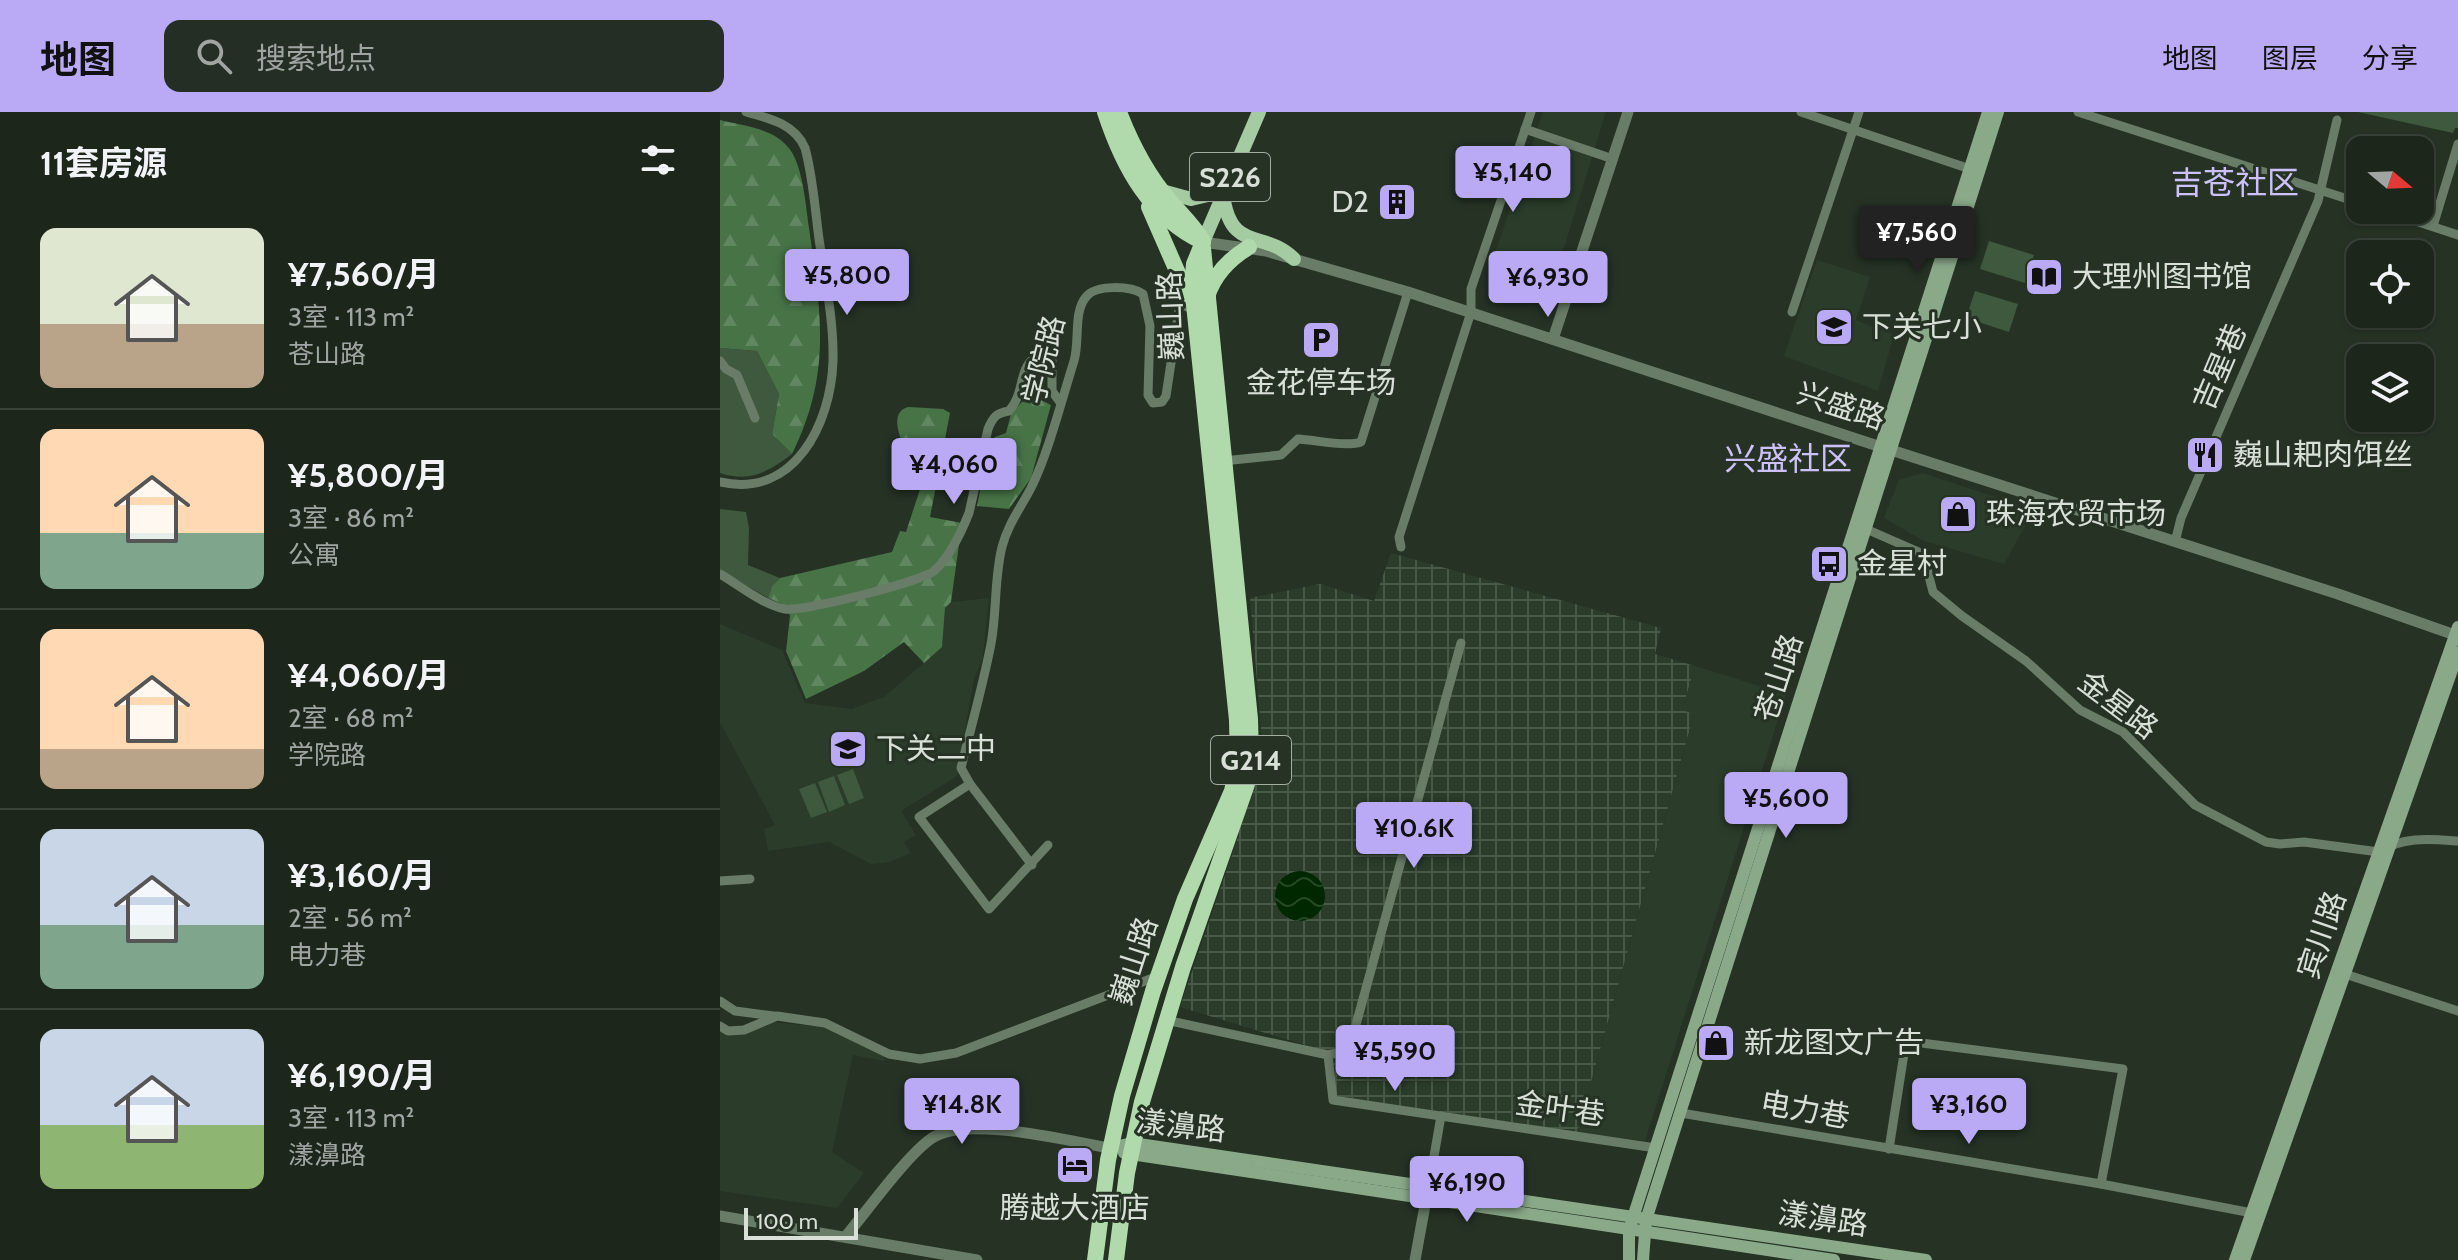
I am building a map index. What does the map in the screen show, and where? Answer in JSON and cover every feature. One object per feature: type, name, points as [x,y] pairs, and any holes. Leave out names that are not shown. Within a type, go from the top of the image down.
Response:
[{"type":"highway","points":[[1105,112],[1121,153],[1194,304],[1232,258],[1249,247]]},
{"type":"highway","points":[[1119,112],[1132,141],[1162,191],[1192,223],[1203,242]]},
{"type":"highway","points":[[1138,184],[1164,218],[1180,231],[1203,242]]},
{"type":"highway","name":"巍山路","points":[[1203,242],[1192,269],[1194,304],[1245,755]]},
{"type":"highway","name":"巍山路","points":[[1116,1260],[1131,1150],[1166,1020],[1229,818],[1235,781],[1245,755],[1223,461],[1194,304]]},
{"type":"highway","name":"巍山路","points":[[1095,1260],[1110,1148],[1122,1096],[1158,976],[1189,887],[1229,818]]},
{"type":"main road","name":"S226","points":[[1203,242],[1213,225],[1220,193],[1251,112]]},
{"type":"main road","name":"S226","points":[[1220,193],[1259,112]]},
{"type":"main road","name":"苍山路","points":[[1629,1260],[1656,1148],[1886,448],[1974,170],[1988,112]]},
{"type":"main road","name":"苍山路","points":[[1974,170],[1998,112]]},
{"type":"main road","points":[[1162,191],[1191,199],[1220,193],[1228,217],[1239,233],[1281,249],[1294,259]]},
{"type":"main road","name":"苍山路","points":[[1643,1260],[1638,1225],[1681,1113],[1866,529],[1886,448]]},
{"type":"main road","name":"宾川路","points":[[2235,1260],[2457,633]]},
{"type":"main road","name":"宾川路","points":[[2244,1260],[2458,653]]},
{"type":"main road","name":"漾濞路","points":[[1110,1148],[1429,1185],[1834,1260]]},
{"type":"main road","name":"漾濞路","points":[[1131,1150],[1426,1200],[1926,1260]]},
{"type":"street","points":[[720,482],[760,482],[796,462],[816,430],[826,405],[832,373],[829,310],[803,144],[785,125],[746,112]]},
{"type":"street","points":[[1401,547],[1399,537],[1471,312],[1471,289],[1531,112]]},
{"type":"street","points":[[1553,339],[1628,112]]},
{"type":"street","points":[[1801,112],[1974,170]]},
{"type":"street","points":[[1792,312],[1859,112]]},
{"type":"street","points":[[2078,112],[2346,194]]},
{"type":"street","points":[[2098,112],[2346,197]]},
{"type":"street","name":"吉星巷","points":[[2175,542],[2181,518],[2318,201],[2337,120]]},
{"type":"street","points":[[1525,129],[1613,159]]},
{"type":"street","points":[[2434,224],[2458,144]]},
{"type":"street","points":[[2434,224],[2458,229]]},
{"type":"street","points":[[2434,224],[2458,235]]},
{"type":"street","name":"兴盛路","points":[[1203,242],[1249,247],[1408,292],[2457,633]]},
{"type":"street","name":"学院路","points":[[970,784],[961,768],[991,642],[1001,550],[1009,523],[1031,487],[1060,402],[1075,356],[1084,298],[1092,291],[1107,289],[1132,289],[1143,294],[1150,326],[1148,395],[1153,403],[1162,402],[1166,396],[1194,304]]},
{"type":"street","points":[[1223,461],[1281,455],[1298,439],[1351,445],[1361,442],[1408,292]]},
{"type":"street","points":[[720,574],[773,604],[794,609],[829,603],[927,575],[944,559],[964,526],[993,417],[1009,411],[1018,401],[1026,365],[1034,358],[1052,360],[1052,391],[1060,402]]},
{"type":"street","points":[[720,382],[723,365],[737,375],[755,418]]},
{"type":"street","name":"金星路","points":[[1866,529],[1921,553],[1933,592],[2026,661],[2080,710],[2123,732],[2195,805],[2266,842],[2304,842],[2379,852]]},
{"type":"street","points":[[1166,1020],[1328,1055],[1349,1050],[1461,643]]},
{"type":"street","points":[[1032,865],[970,784],[919,817],[989,909],[1032,865],[1048,845]]},
{"type":"street","points":[[2379,852],[2391,844],[2426,839],[2458,841]]},
{"type":"street","points":[[720,881],[750,879]]},
{"type":"street","points":[[2345,974],[2458,1011]]},
{"type":"street","points":[[720,1001],[735,1011],[825,1023],[889,1054],[920,1059],[956,1053],[1158,976]]},
{"type":"street","points":[[720,1026],[728,1031],[744,1030],[777,1016]]},
{"type":"street","points":[[1889,1149],[1906,1041],[2123,1069],[2101,1184]]},
{"type":"street","name":"金叶巷","points":[[1328,1055],[1333,1100],[1656,1148]]},
{"type":"street","name":"电力巷","points":[[1681,1113],[2101,1184],[2252,1213]]},
{"type":"street","points":[[1429,1185],[1441,1116]]},
{"type":"street","points":[[846,1236],[913,1156],[933,1138],[951,1131],[975,1127],[1110,1148]]},
{"type":"street","points":[[1415,1260],[1426,1200]]},
{"type":"street","points":[[720,1216],[977,1260]]},
{"type":"shaded area","points":[[1543,112],[1606,112],[1549,296],[1488,274]]},
{"type":"shaded area","points":[[2358,112],[2458,112],[2458,128],[2453,133]]},
{"type":"shaded area","points":[[1989,241],[2034,255],[2025,283],[1980,269]]},
{"type":"shaded area","name":"下关七小","points":[[1817,260],[1870,277],[1856,320],[1894,335],[1878,391],[1784,356]]},
{"type":"shaded area","points":[[1975,291],[2018,304],[2009,332],[1966,318]]},
{"type":"shaded area","points":[[720,348],[757,351],[779,394],[772,434],[792,454],[758,474],[740,477],[720,473]]},
{"type":"shaded area","name":"珠海农贸市场","points":[[1923,473],[2034,510],[2004,564],[1924,541],[1884,518],[1899,480]]},
{"type":"shaded area","points":[[720,509],[746,512],[748,565],[780,578],[772,586],[768,598],[720,570]]},
{"type":"shaded area","points":[[1391,553],[1661,628],[1655,654],[1695,666],[1682,710],[1694,714],[1577,1132],[1336,1096],[1328,1052],[1180,1007],[1236,843],[1262,741],[1250,598],[1320,584],[1374,601]]},
{"type":"shaded area","name":"下关二中","points":[[989,598],[983,657],[974,679],[957,776],[901,811],[916,835],[904,842],[911,853],[889,862],[871,864],[829,842],[768,851],[764,829],[775,825],[720,722],[720,624],[782,650],[805,703],[851,709],[884,697],[942,647],[945,608],[951,602]]},
{"type":"shaded area","points":[[1695,666],[1786,694],[1645,1141],[1577,1132],[1694,715],[1682,710]]},
{"type":"shaded area","points":[[853,769],[864,798],[849,804],[837,775]]},
{"type":"shaded area","points":[[834,776],[845,805],[829,812],[818,782]]},
{"type":"shaded area","points":[[815,783],[827,812],[811,818],[799,789]]},
{"type":"shaded area","points":[[771,1022],[823,1027],[886,1055],[884,1061],[853,1055],[832,1152],[864,1173],[837,1208],[720,1191],[720,1029]]},
{"type":"green space","points":[[720,120],[759,129],[777,137],[791,151],[801,177],[817,288],[820,343],[813,397],[792,454],[772,434],[779,394],[757,351],[720,348]]},
{"type":"green space","points":[[1029,394],[1051,405],[1031,478],[1009,509],[977,506],[995,437],[1006,433],[1011,414]]},
{"type":"green space","points":[[909,407],[943,409],[950,413],[930,517],[962,523],[951,602],[945,608],[942,647],[924,663],[904,642],[864,671],[806,699],[786,651],[790,616],[787,606],[768,598],[772,586],[780,578],[892,552],[900,531],[906,532],[923,480],[916,477],[923,449],[902,442],[898,426],[900,412]]},
{"type":"water","points":[[1300,871],[1318,878],[1325,896],[1318,914],[1300,921],[1282,914],[1275,896],[1282,878]]},
{"type":"place","name":"D2","points":[[1397,202]]},
{"type":"place","name":"大理州图书馆","points":[[2044,277]]},
{"type":"place","name":"下关七小","points":[[1834,327]]},
{"type":"place","name":"金花停车场","points":[[1321,340]]},
{"type":"place","name":"巍山耙肉饵丝","points":[[2205,455]]},
{"type":"place","name":"珠海农贸市场","points":[[1958,514]]},
{"type":"place","name":"金星村","points":[[1829,564]]},
{"type":"place","name":"下关二中","points":[[848,749]]},
{"type":"place","name":"新龙图文广告","points":[[1716,1043]]},
{"type":"place","name":"腾越大酒店","points":[[1075,1165]]},
{"type":"district","name":"吉苍社区","points":[[2235,183]]},
{"type":"district","name":"兴盛社区","points":[[1788,459]]}]
